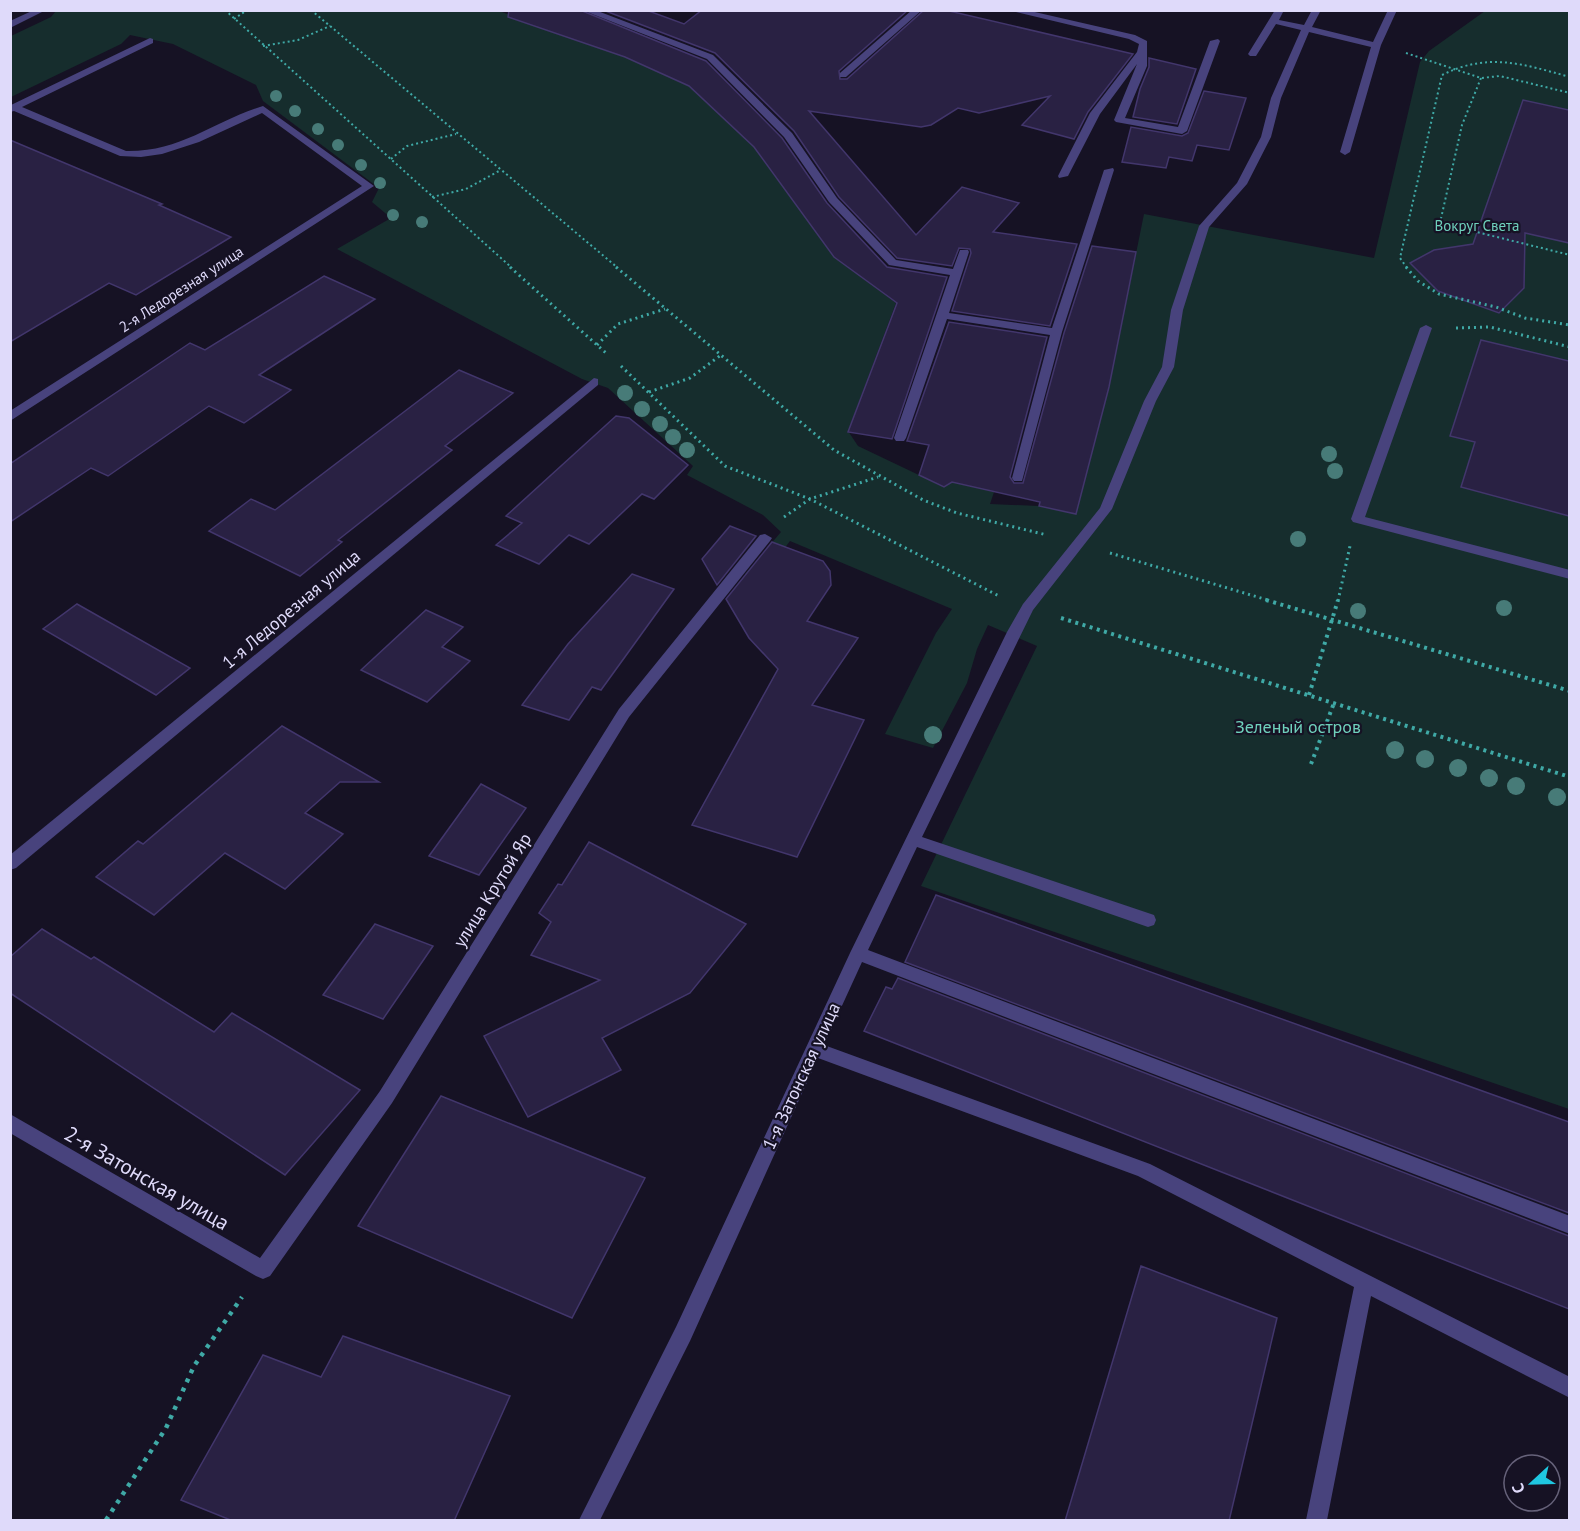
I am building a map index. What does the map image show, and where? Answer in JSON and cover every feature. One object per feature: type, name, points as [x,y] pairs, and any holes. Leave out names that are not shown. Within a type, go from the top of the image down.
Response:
[{"type":"street","points":[[10,25],[42,10]]},
{"type":"street","points":[[586,10],[710,57],[788,135],[833,200],[893,263],[956,273]]},
{"type":"street","points":[[843,75],[918,10]]},
{"type":"street","points":[[1012,10],[1132,37],[1143,47]]},
{"type":"street","points":[[1253,54],[1280,10]]},
{"type":"street","name":"1-я Затонская улица","points":[[589,1521],[682,1334],[858,953],[1014,632],[1028,607],[1106,509],[1150,401],[1168,366],[1178,310],[1204,226],[1242,184],[1266,137],[1276,98],[1297,45],[1317,10]]},
{"type":"street","points":[[1345,152],[1376,45],[1393,10]]},
{"type":"street","points":[[1273,21],[1376,45]]},
{"type":"street","points":[[13,107],[150,41]]},
{"type":"street","points":[[1143,47],[1142,66],[1119,120],[1182,131],[1215,41]]},
{"type":"street","points":[[1063,176],[1095,113],[1143,47]]},
{"type":"street","name":"2-я Ледорезная улица","points":[[10,417],[369,186],[263,109],[165,151],[141,156],[124,154],[13,107]]},
{"type":"street","points":[[1018,478],[1056,332],[1109,170]]},
{"type":"street","points":[[900,438],[964,252]]},
{"type":"street","points":[[941,315],[1056,332]]},
{"type":"street","points":[[1426,328],[1358,519],[1569,575]]},
{"type":"street","name":"1-я Ледорезная улица","points":[[10,864],[594,382]]},
{"type":"street","name":"улица Крутой Яр","points":[[263,1270],[387,1097],[624,713],[765,537]]},
{"type":"street","points":[[914,840],[1148,920]]},
{"type":"street","points":[[858,953],[1569,1225]]},
{"type":"street","points":[[814,1049],[1144,1170],[1364,1285],[1569,1388]]},
{"type":"street","name":"2-я Затонская улица","points":[[10,1122],[32,1137],[263,1270]]},
{"type":"street","points":[[1316,1521],[1364,1285]]},
{"type":"path","points":[[225,10],[610,357]]},
{"type":"path","points":[[234,19],[247,10]]},
{"type":"path","points":[[314,11],[499,171],[834,450],[879,477],[957,513],[1057,538]]},
{"type":"path","points":[[263,46],[298,40],[330,26]]},
{"type":"path","points":[[1376,45],[1480,78],[1500,76],[1569,93]]},
{"type":"path","points":[[1569,76],[1505,59],[1452,68],[1442,75],[1400,258],[1407,272],[1426,288],[1457,302],[1496,307],[1521,316],[1569,325]]},
{"type":"path","points":[[1480,78],[1473,87],[1467,108],[1440,223],[1569,255]]},
{"type":"path","points":[[391,159],[407,146],[457,134]]},
{"type":"path","points":[[432,197],[466,189],[499,171]]},
{"type":"path","points":[[597,345],[612,326],[636,316],[665,309]]},
{"type":"path","points":[[1426,328],[1490,327],[1569,347]]},
{"type":"path","points":[[649,392],[690,378],[721,355]]},
{"type":"path","points":[[617,363],[725,466],[810,499],[1005,599]]},
{"type":"path","points":[[788,512],[810,499],[879,477]]},
{"type":"path","points":[[1309,695],[1334,621],[1358,519]]},
{"type":"path","points":[[1102,551],[1569,691]]},
{"type":"path","points":[[1052,615],[1569,777]]},
{"type":"path","points":[[1311,764],[1334,703]]},
{"type":"path","points":[[106,1521],[166,1428],[194,1366],[263,1270]]},
{"type":"green space","name":"Зеленый остров","points":[[56,11],[499,11],[625,57],[689,86],[754,147],[834,257],[896,303],[848,431],[858,446],[944,487],[952,482],[994,492],[990,504],[1039,506],[1076,514],[1109,387],[1144,214],[1374,258],[1420,62],[1429,51],[1485,11],[1569,11],[1569,1109],[921,886],[1037,646],[988,625],[977,649],[967,683],[933,748],[885,734],[936,633],[952,609],[790,541],[759,582],[745,574],[781,532],[763,515],[687,475],[693,466],[608,388],[582,379],[337,249],[391,218],[372,202],[379,188],[263,101],[256,85],[173,44],[130,35],[121,44],[11,97],[11,36],[51,17]]},
{"type":"building","points":[[509,10],[580,10],[706,61],[782,138],[827,203],[887,267],[947,277],[892,439],[848,432],[897,303],[834,257],[754,147],[689,86],[625,57],[508,17]]},
{"type":"building","points":[[603,10],[646,10],[684,24],[702,10],[908,10],[839,71],[840,79],[847,79],[924,10],[945,10],[1133,54],[1088,112],[1074,139],[1022,125],[1050,96],[979,113],[958,108],[931,125],[921,127],[809,111],[916,235],[962,187],[1019,203],[993,232],[1077,244],[1050,326],[952,311],[971,253],[970,249],[959,248],[952,266],[897,258],[839,197],[794,131],[715,53]]},
{"type":"building","points":[[1149,58],[1196,69],[1177,124],[1133,117],[1140,89],[1149,67]]},
{"type":"building","points":[[1204,91],[1246,98],[1229,150],[1197,145],[1192,161],[1169,157],[1166,168],[1122,162],[1131,127],[1182,136],[1188,133]]},
{"type":"building","points":[[1523,100],[1569,110],[1569,243],[1525,233],[1524,288],[1499,313],[1438,291],[1410,263],[1434,250],[1473,244]]},
{"type":"building","points":[[10,140],[162,204],[159,205],[231,237],[136,295],[109,283],[10,342]]},
{"type":"building","points":[[1092,246],[1136,252],[1109,387],[1076,514],[1039,506],[1040,502],[952,482],[944,487],[919,475],[929,445],[907,441],[949,322],[1047,337],[1010,477],[1014,483],[1023,483],[1064,333]]},
{"type":"building","points":[[324,276],[375,299],[259,375],[291,390],[244,423],[209,406],[108,476],[91,468],[10,522],[10,464],[190,343],[205,350]]},
{"type":"building","points":[[1481,340],[1569,361],[1569,516],[1461,487],[1475,442],[1450,436]]},
{"type":"building","points":[[459,370],[513,393],[445,446],[452,450],[338,540],[342,542],[300,576],[209,531],[251,499],[275,510]]},
{"type":"building","points":[[616,416],[629,418],[688,465],[654,499],[642,494],[589,544],[569,535],[539,564],[496,545],[522,523],[506,516]]},
{"type":"building","points":[[730,526],[756,536],[717,585],[702,559]]},
{"type":"building","points":[[772,542],[823,561],[830,571],[831,585],[807,621],[858,638],[812,705],[864,720],[797,857],[692,825],[778,669],[749,638],[726,599]]},
{"type":"building","points":[[632,574],[674,589],[601,690],[592,687],[569,720],[522,705],[568,644]]},
{"type":"building","points":[[77,604],[190,668],[156,695],[43,629]]},
{"type":"building","points":[[426,610],[463,627],[442,647],[470,661],[427,702],[361,670]]},
{"type":"building","points":[[282,726],[379,782],[340,782],[305,813],[343,834],[285,889],[225,853],[154,915],[96,877],[138,841],[143,844]]},
{"type":"building","points":[[481,784],[526,808],[479,875],[429,856]]},
{"type":"building","points":[[589,842],[746,924],[690,993],[602,1038],[621,1070],[528,1117],[484,1036],[600,980],[531,955],[551,922],[539,913],[558,884],[562,885]]},
{"type":"building","points":[[936,895],[1569,1122],[1569,1213],[905,962]]},
{"type":"building","points":[[375,924],[433,946],[383,1019],[323,995]]},
{"type":"building","points":[[42,929],[91,959],[94,957],[214,1032],[232,1013],[360,1090],[285,1175],[10,993],[10,957]]},
{"type":"building","points":[[898,978],[1569,1236],[1569,1309],[864,1031],[886,987],[892,989]]},
{"type":"building","points":[[441,1096],[645,1178],[572,1318],[358,1226]]},
{"type":"building","points":[[1141,1266],[1277,1318],[1229,1521],[1065,1521]]},
{"type":"building","points":[[343,1336],[510,1396],[454,1521],[233,1521],[181,1500],[263,1355],[321,1377]]},
{"type":"park label","name":"Вокруг Света","points":[[1477,225]]}]
